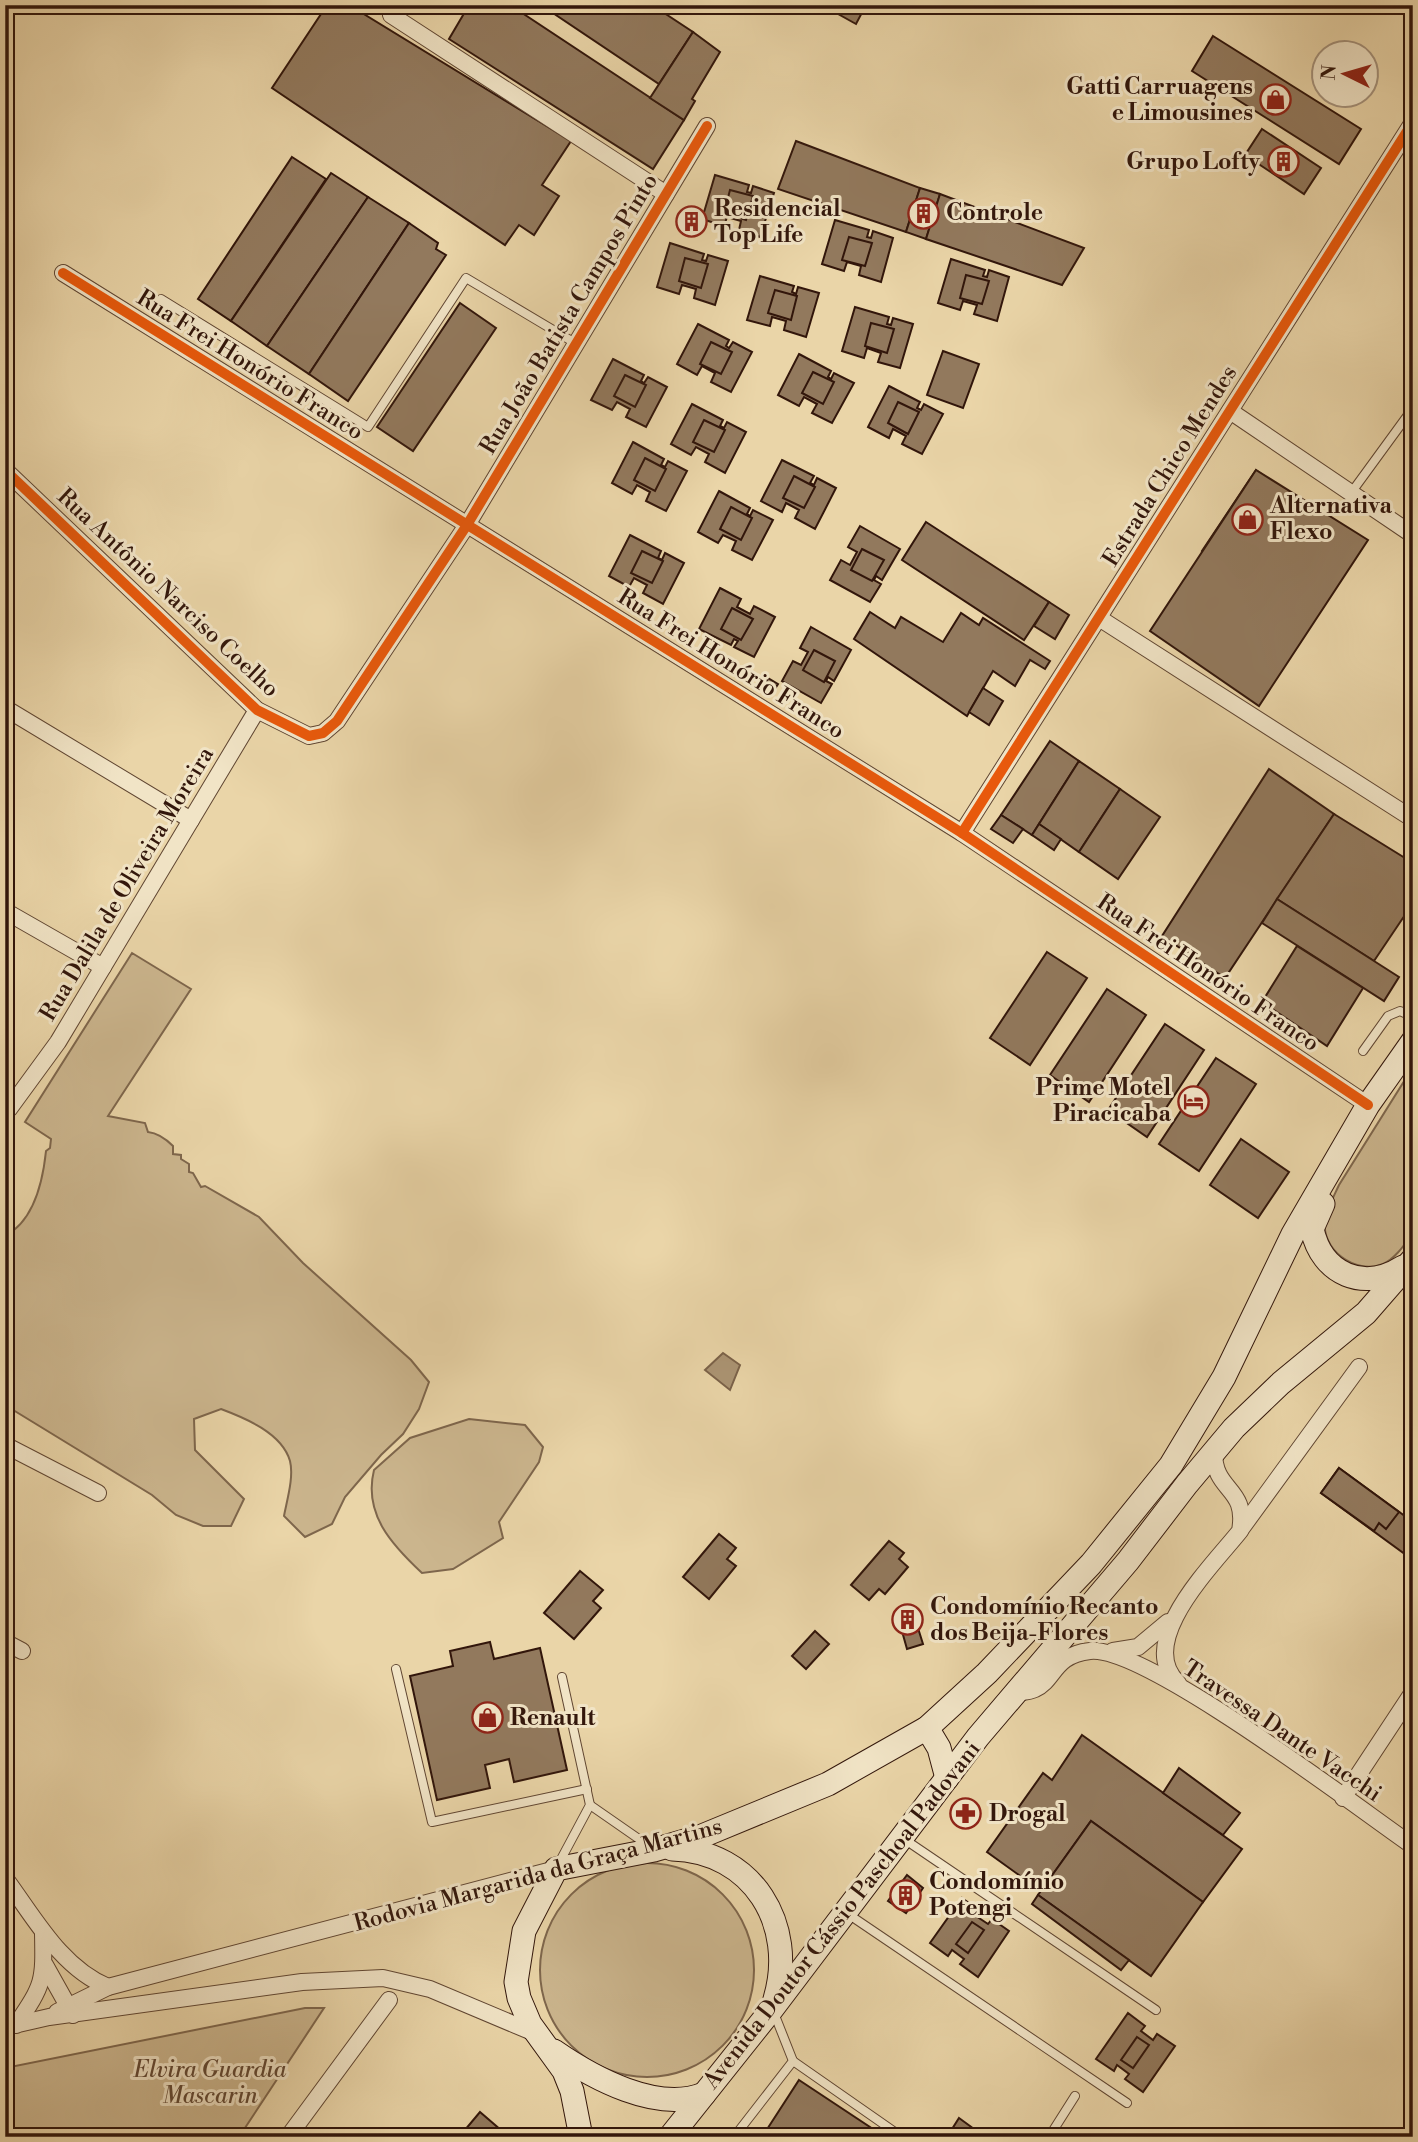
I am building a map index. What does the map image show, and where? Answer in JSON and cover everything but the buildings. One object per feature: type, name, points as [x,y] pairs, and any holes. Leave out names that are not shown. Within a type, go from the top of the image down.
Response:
[{"type":"main road","name":"Rodovia Margarida da Graça Martins","points":[[556,1869],[654,1850],[714,1831],[828,1784],[927,1728],[1036,1624],[1098,1555],[1171,1465],[1224,1377],[1293,1234],[1368,1105],[1411,1045]]},
{"type":"main road","points":[[1338,1158],[1334,1183],[1312,1229],[1321,1256],[1342,1273],[1357,1278],[1382,1277],[1411,1261]]},
{"type":"main road","points":[[1014,1693],[1128,1561],[1214,1452],[1281,1383],[1366,1313],[1411,1261]]},
{"type":"main road","name":"Avenida Doutor Cássio Paschoal Padovani","points":[[677,2135],[704,2094],[1014,1693]]},
{"type":"main road","points":[[927,1728],[939,1748],[947,1777]]},
{"type":"main road","points":[[654,1850],[688,1850],[713,1857],[737,1872],[760,1893],[776,1922],[780,1939],[781,1980],[772,2009]]},
{"type":"main road","points":[[556,1869],[524,1931],[516,1966],[519,1998],[572,2091],[581,2137]]},
{"type":"main road","points":[[544,2042],[578,2068],[651,2098],[680,2101],[704,2094]]},
{"type":"street","points":[[391,15],[666,194]]},
{"type":"street","name":"Estrada Chico Mendes","points":[[962,833],[1413,122]]},
{"type":"street","name":"Rua João Batista Campos Pinto","points":[[309,736],[323,733],[337,721],[467,525],[707,126]]},
{"type":"street","name":"Rua Frei Honório Franco","points":[[63,273],[962,833],[1368,1105]]},
{"type":"street","points":[[1230,411],[1413,535]]},
{"type":"street","name":"Rua Antônio Narciso Coelho","points":[[5,470],[257,710],[309,736]]},
{"type":"street","points":[[1099,618],[1413,820]]},
{"type":"street","points":[[5,708],[191,820]]},
{"type":"street","name":"Rua Dalila de Oliveira Moreira","points":[[5,1110],[9,1109],[58,1042],[257,710]]},
{"type":"street","points":[[5,911],[103,967]]},
{"type":"street","points":[[1188,1691],[1171,1677],[1164,1660],[1166,1633],[1178,1612],[1359,1367]]},
{"type":"street","points":[[5,1445],[98,1493]]},
{"type":"street","points":[[1214,1452],[1217,1477],[1240,1502],[1243,1514],[1240,1531]]},
{"type":"street","points":[[1233,1492],[1261,1489],[1278,1478]]},
{"type":"street","points":[[1014,1693],[1037,1689],[1060,1661],[1089,1651],[1138,1647],[1178,1612]]},
{"type":"street","points":[[5,1642],[22,1651]]},
{"type":"street","name":"Travessa Dante Vacchi","points":[[1107,1651],[1127,1657],[1188,1691],[1413,1846]]},
{"type":"street","points":[[1343,1798],[1413,1692]]},
{"type":"street","name":"Rodovia Margarida da Graça Martins","points":[[71,2010],[107,1987],[556,1869]]},
{"type":"street","points":[[5,1878],[43,1933],[79,1969],[107,1987]]},
{"type":"street","points":[[11,2026],[38,1991],[45,1965],[43,1933]]},
{"type":"street","points":[[45,1965],[71,2010]]},
{"type":"street","name":"Rodovia Margarida da Graça Martins","points":[[11,2026],[71,2010],[302,1982],[383,1978],[430,1989],[544,2042]]},
{"type":"street","points":[[288,2137],[389,2000]]},
{"type":"lane","points":[[161,299],[368,427],[466,278],[575,343]]},
{"type":"lane","points":[[1351,494],[1413,408]]},
{"type":"lane","points":[[1363,1051],[1388,1016],[1400,1011],[1413,1017]]},
{"type":"lane","points":[[396,1669],[432,1822],[586,1788]]},
{"type":"lane","points":[[556,1869],[590,1805],[562,1677]]},
{"type":"lane","points":[[590,1805],[654,1850]]},
{"type":"lane","points":[[902,1837],[1156,2010]]},
{"type":"lane","points":[[845,1912],[1127,2103]]},
{"type":"lane","points":[[772,2009],[793,2061],[902,2137]]},
{"type":"lane","points":[[734,2137],[793,2061]]},
{"type":"lane","points":[[1049,2137],[1075,2096]]},
{"type":"green space","points":[[132,953],[191,989],[108,1116],[145,1123],[148,1132],[168,1141],[173,1146],[173,1154],[181,1155],[181,1159],[189,1164],[189,1172],[193,1173],[201,1187],[205,1186],[259,1217],[303,1263],[411,1360],[429,1382],[419,1409],[403,1434],[345,1497],[332,1524],[305,1537],[284,1516],[291,1474],[286,1451],[262,1428],[241,1417],[221,1409],[194,1419],[195,1450],[244,1499],[231,1526],[203,1526],[176,1515],[152,1495],[5,1405],[5,1236],[15,1229],[30,1210],[39,1187],[51,1139],[25,1122]]},
{"type":"green space","points":[[1413,1067],[1413,1233],[1400,1251],[1383,1264],[1362,1266],[1351,1263],[1334,1250],[1328,1241],[1325,1231],[1326,1216],[1339,1185]]},
{"type":"green space","points":[[469,1419],[525,1425],[543,1447],[539,1462],[499,1522],[503,1538],[453,1569],[422,1573],[391,1540],[376,1515],[372,1486],[374,1470],[410,1438]]},
{"type":"green space","points":[[647,1863],[688,1871],[723,1894],[746,1929],[754,1970],[746,2011],[723,2046],[688,2069],[647,2077],[606,2069],[571,2046],[548,2011],[540,1970],[548,1929],[571,1894],[606,1871]]},
{"type":"green space","name":"Elvira Guardia Mascarin","points":[[305,2008],[324,2008],[239,2137],[5,2137],[5,2068]]},
{"type":"shaded area","points":[[723,1353],[740,1365],[730,1390],[705,1370]]},
{"type":"cycle path","points":[[962,833],[1413,122]]},
{"type":"cycle path","points":[[5,470],[257,710],[309,736],[323,733],[337,721],[467,525],[707,126]]},
{"type":"cycle path","points":[[63,273],[962,833],[1368,1105]]},
{"type":"place","name":"Gatti Carruagens e Limousines","points":[[1276,100]]},
{"type":"place","name":"Grupo Lofty","points":[[1283,162]]},
{"type":"place","name":"Controle","points":[[923,213]]},
{"type":"place","name":"Residencial Top Life","points":[[691,222]]},
{"type":"place","name":"Alternativa Flexo","points":[[1247,519]]},
{"type":"place","name":"Prime Motel Piracicaba","points":[[1194,1101]]},
{"type":"place","name":"Condomínio Recanto dos Beija-Flores","points":[[907,1620]]},
{"type":"place","name":"Renault","points":[[487,1718]]},
{"type":"place","name":"Drogal","points":[[966,1814]]},
{"type":"place","name":"Condomínio Potengi","points":[[906,1895]]}]
